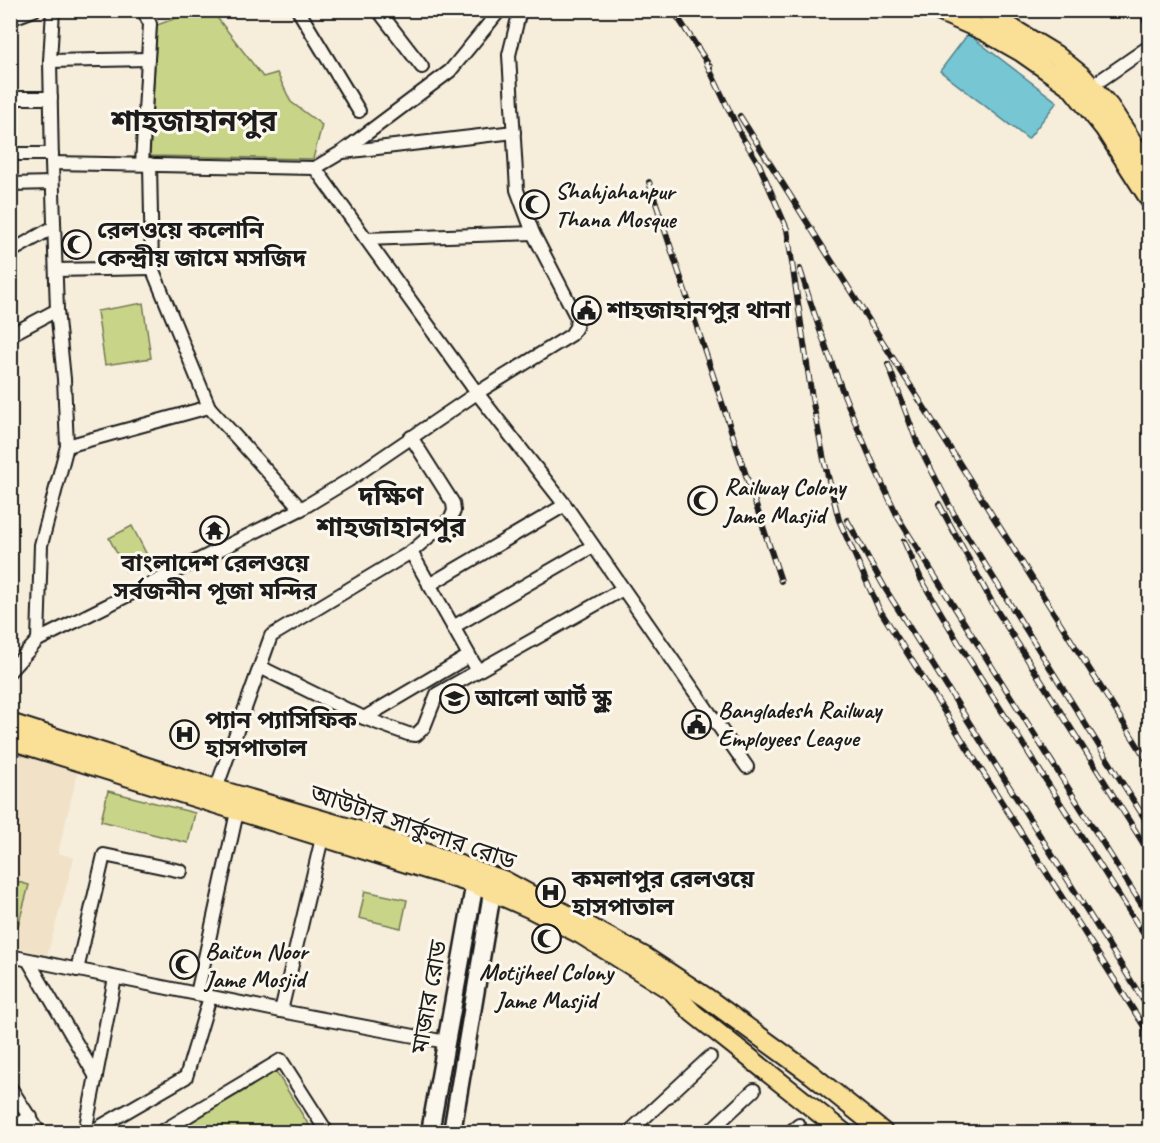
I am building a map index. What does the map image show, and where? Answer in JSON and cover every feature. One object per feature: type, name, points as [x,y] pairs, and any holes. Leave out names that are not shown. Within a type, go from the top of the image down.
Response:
[{"type":"main road","points":[[936,10],[984,31],[1021,52],[1071,87],[1086,92],[1109,106],[1149,169]]},
{"type":"main road","points":[[982,10],[1056,55],[1086,92],[1149,200]]},
{"type":"main road","name":"আউটার সার্কুলার রোড","points":[[10,723],[216,789],[370,834],[494,884],[533,895],[645,957],[707,998],[811,1074],[883,1132]]},
{"type":"main road","name":"আউটার সার্কুলার রোড","points":[[10,740],[322,838],[476,877]]},
{"type":"main road","name":"মাজার রোড","points":[[430,1132],[476,877]]},
{"type":"main road","name":"আউটার সার্কুলার রোড","points":[[494,884],[672,991],[693,1013],[843,1132]]},
{"type":"main road","name":"মাজার রোড","points":[[452,1132],[494,884]]},
{"type":"street","points":[[10,18],[34,10]]},
{"type":"street","points":[[38,640],[42,545],[67,446],[64,379],[57,309],[52,183],[50,61],[53,10]]},
{"type":"street","points":[[143,10],[150,24],[146,164],[152,268],[209,407],[301,509]]},
{"type":"street","points":[[298,10],[359,111]]},
{"type":"street","points":[[378,10],[422,67]]},
{"type":"street","points":[[10,154],[52,159],[146,164],[315,168],[342,152],[450,71],[500,10]]},
{"type":"street","points":[[10,671],[38,640],[301,509],[350,480],[477,393],[571,335],[576,327],[577,318],[533,233],[517,190],[509,55],[520,10]]},
{"type":"street","points":[[1147,10],[1149,20]]},
{"type":"street","points":[[1086,92],[1149,46]]},
{"type":"street","points":[[50,61],[148,58]]},
{"type":"street","points":[[10,98],[51,98]]},
{"type":"street","points":[[342,152],[514,132]]},
{"type":"street","points":[[315,168],[477,393],[565,505],[747,767]]},
{"type":"street","points":[[10,184],[52,183]]},
{"type":"street","points":[[10,252],[54,227]]},
{"type":"street","points":[[366,239],[533,233]]},
{"type":"street","points":[[56,270],[152,268]]},
{"type":"street","points":[[10,335],[57,309]]},
{"type":"street","points":[[67,446],[209,407]]},
{"type":"street","points":[[216,789],[271,636],[411,552],[451,518],[454,511],[453,503],[411,437]]},
{"type":"street","points":[[429,585],[565,505]]},
{"type":"street","points":[[453,627],[593,546]]},
{"type":"street","points":[[411,552],[478,671]]},
{"type":"street","points":[[260,667],[364,718],[416,735],[424,727],[437,694],[623,589]]},
{"type":"street","points":[[364,718],[469,656]]},
{"type":"street","points":[[197,994],[237,812]]},
{"type":"street","points":[[281,1011],[322,838]]},
{"type":"street","points":[[77,970],[104,855],[181,871]]},
{"type":"street","points":[[10,956],[446,1042]]},
{"type":"street","points":[[28,960],[96,1077]]},
{"type":"street","points":[[85,1132],[115,978]]},
{"type":"street","points":[[91,1132],[186,1077],[210,997]]},
{"type":"street","points":[[629,1132],[710,1057]]},
{"type":"street","points":[[161,1132],[281,1060],[327,1132]]},
{"type":"street","points":[[10,1087],[39,1132]]},
{"type":"street","points":[[709,1132],[754,1090]]},
{"type":"street","points":[[10,1129],[31,1117]]},
{"type":"shaded area","points":[[10,750],[78,771],[58,853],[74,858],[47,955],[11,946]]},
{"type":"green space","points":[[196,11],[212,11],[263,77],[277,73],[291,102],[322,125],[313,159],[150,156],[157,25]]},
{"type":"green space","points":[[143,303],[151,358],[105,365],[97,311]]},
{"type":"green space","points":[[132,526],[149,559],[126,571],[109,538]]},
{"type":"green space","points":[[108,791],[195,813],[188,843],[101,821]]},
{"type":"green space","points":[[11,880],[29,885],[14,941],[11,940]]},
{"type":"green space","points":[[365,891],[407,900],[401,928],[359,918]]},
{"type":"green space","points":[[275,1070],[313,1132],[173,1132]]},
{"type":"water","points":[[968,34],[1057,102],[1028,139],[940,71]]},
{"type":"railway","points":[[673,10],[710,67]]},
{"type":"railway","points":[[706,62],[741,135],[759,164],[787,229],[812,398],[824,460],[839,520],[878,607],[1150,1036]]},
{"type":"railway","points":[[740,116],[1150,765]]},
{"type":"railway","points":[[649,182],[781,581]]},
{"type":"railway","points":[[800,269],[845,396],[899,519],[1150,918]]},
{"type":"railway","points":[[888,364],[917,442],[956,518],[1150,827]]},
{"type":"railway","points":[[939,504],[994,606],[1150,854]]},
{"type":"railway","points":[[847,520],[886,590],[1150,1011]]},
{"type":"railway","points":[[904,541],[921,579],[958,642],[1150,944]]},
{"type":"place","name":"Shahjahanpur Thana Mosque","points":[[534,205]]},
{"type":"place","name":"রেলওয়ে কলোনি কেন্দ্রীয় জামে মসজিদ","points":[[76,244]]},
{"type":"place","name":"শাহজাহানপুর থানা","points":[[586,310]]},
{"type":"place","name":"Railway Colony Jame Masjid","points":[[703,501]]},
{"type":"place","name":"বাংলাদেশ রেলওয়ে সর্বজনীন পূজা মন্দির","points":[[215,530]]},
{"type":"place","name":"আলো আর্ট স্কুল","points":[[454,698]]},
{"type":"place","name":"Bangladesh Railway Employees League","points":[[697,724]]},
{"type":"place","name":"প্যান প্যাসিফিক হাসপাতাল","points":[[184,734]]},
{"type":"place","name":"কমলাপুর রেলওয়ে হাসপাতাল","points":[[551,893]]},
{"type":"place","name":"Motijheel Colony Jame Masjid","points":[[546,939]]},
{"type":"place","name":"Baitun Noor Jame Mosjid","points":[[184,965]]},
{"type":"district","name":"শাহজাহানপুর","points":[[194,121]]},
{"type":"district","name":"দক্ষিণ শাহজাহানপুর","points":[[391,512]]}]
